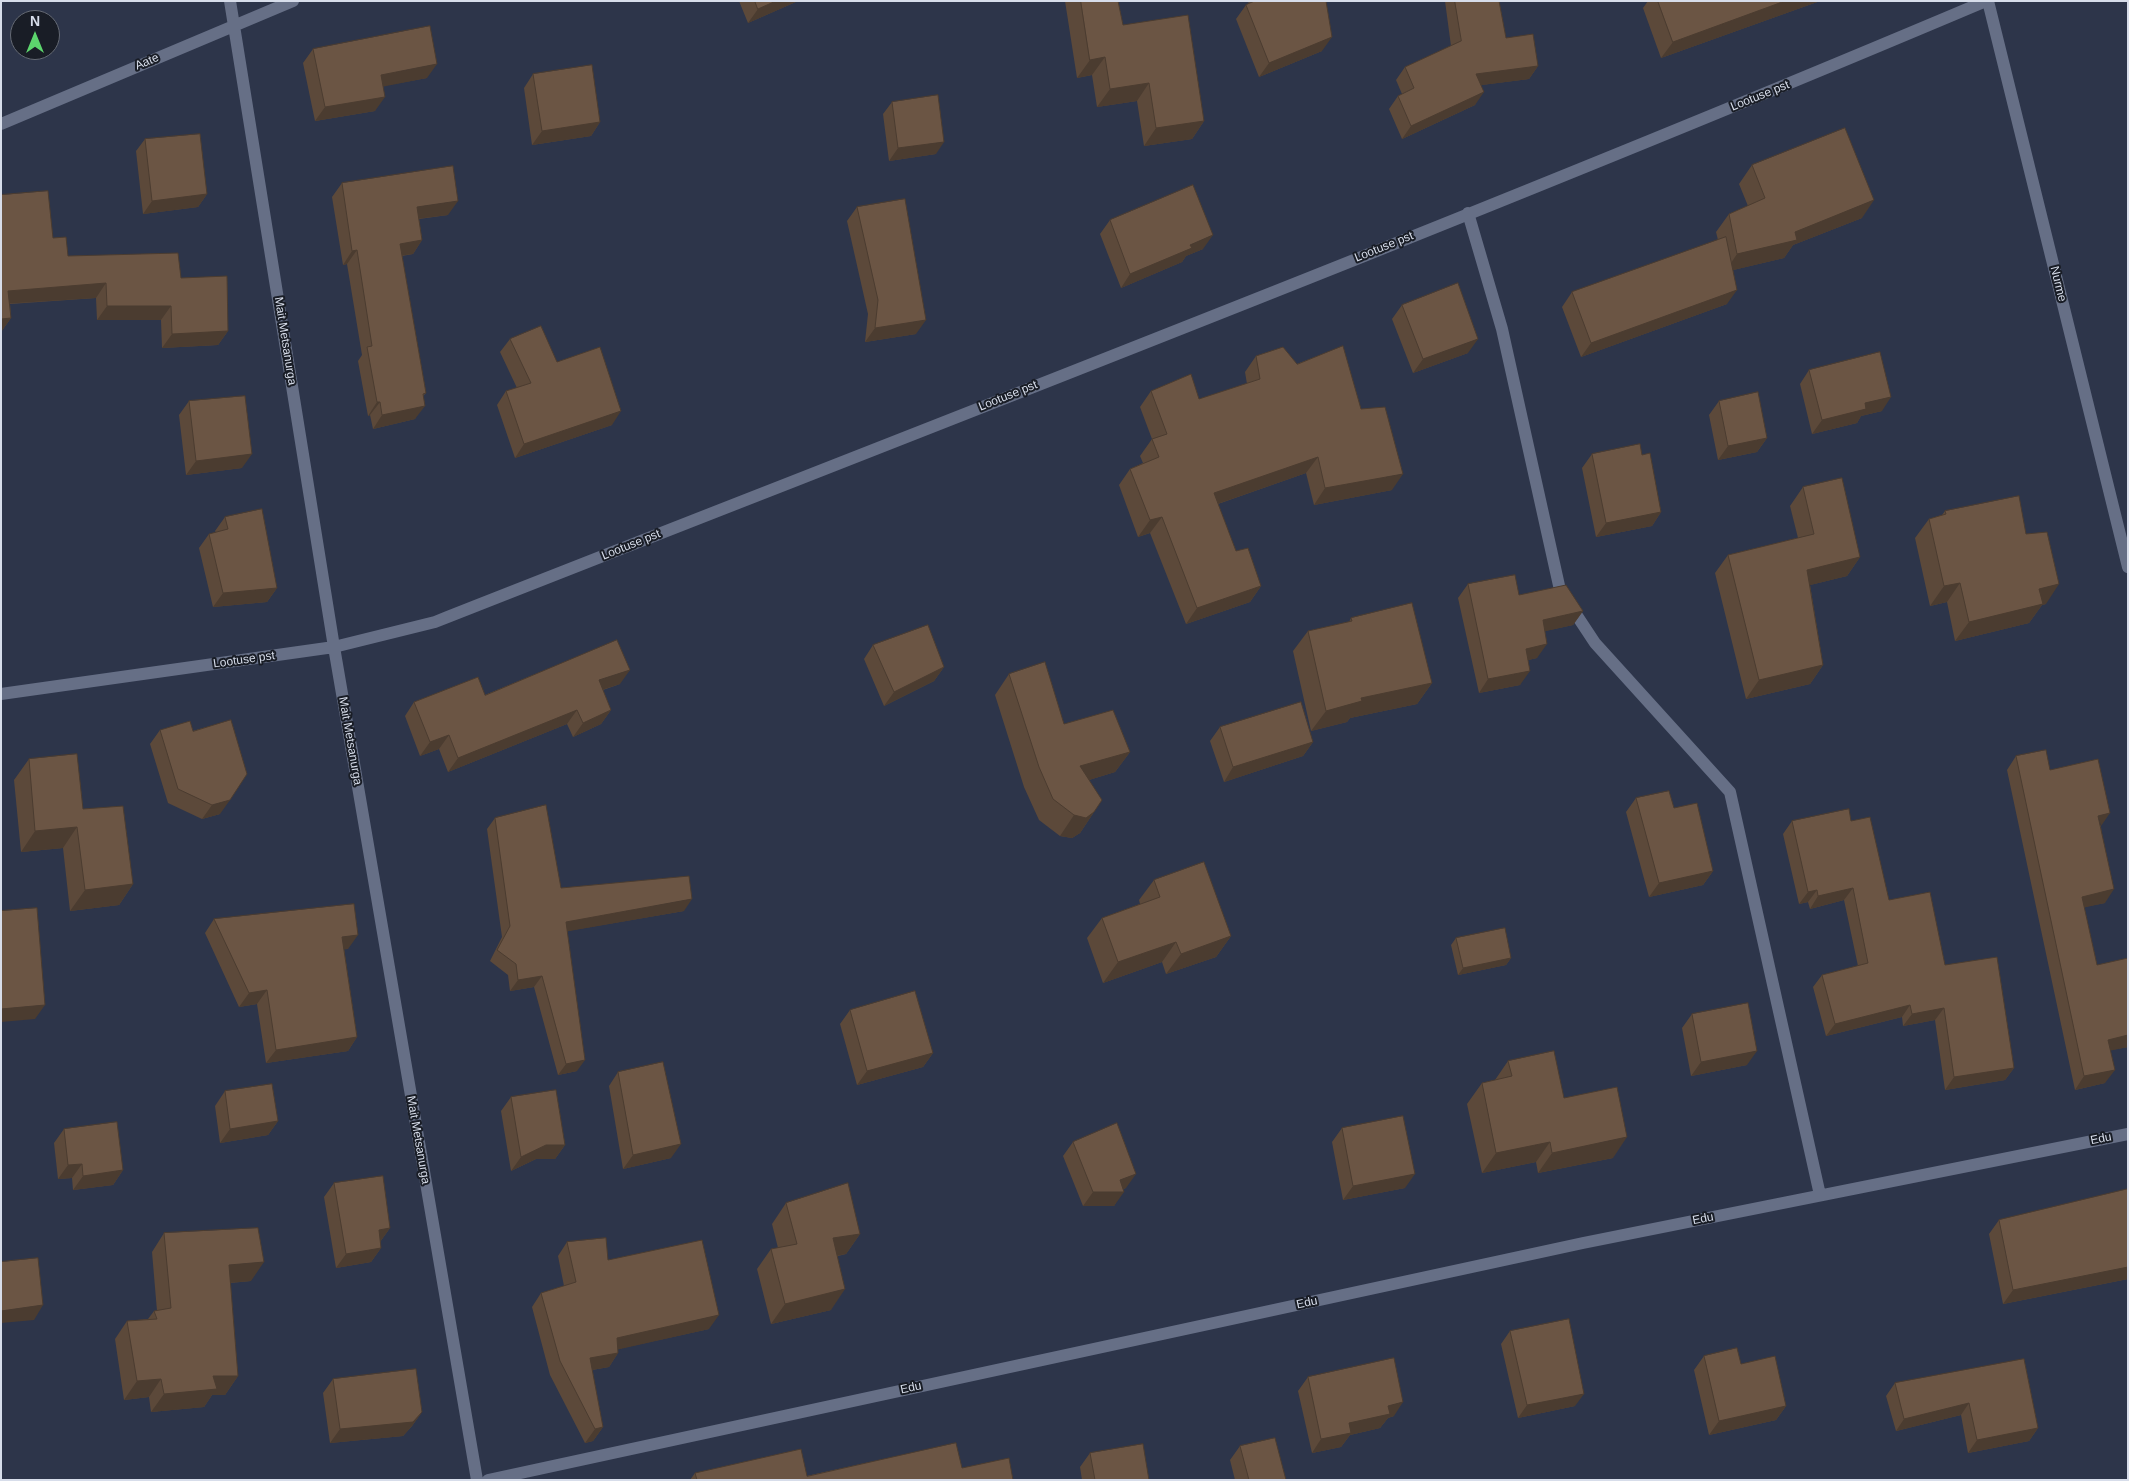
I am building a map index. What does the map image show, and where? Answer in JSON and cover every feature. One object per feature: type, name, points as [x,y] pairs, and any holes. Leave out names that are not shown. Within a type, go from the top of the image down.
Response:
[{"type":"street","name":"Mait Metsanurga","points":[[230,1],[334,647],[477,1480]]},
{"type":"street","name":"Aate","points":[[1,124],[293,1]]},
{"type":"street","name":"Lootuse pst","points":[[1,694],[334,647],[435,622],[1468,213],[1821,71],[1987,1]]},
{"type":"street","name":"Nurme","points":[[1987,1],[2128,567]]},
{"type":"street","points":[[1468,213],[1502,329],[1560,590],[1595,643],[1730,792],[1820,1195]]},
{"type":"street","name":"Edu","points":[[488,1480],[1583,1243],[2128,1134]]},
{"type":"building","points":[[755,1],[776,1],[758,9]]},
{"type":"building","points":[[1081,1],[1118,1],[1123,25],[1188,15],[1204,121],[1156,128],[1149,83],[1110,89],[1105,57],[1090,60]]},
{"type":"building","points":[[1255,1],[1326,1],[1332,37],[1269,63],[1246,5]]},
{"type":"building","points":[[1455,1],[1499,1],[1506,38],[1533,34],[1538,66],[1476,74],[1484,92],[1411,126],[1398,96],[1414,88],[1405,67],[1461,41]]},
{"type":"building","points":[[1658,1],[1785,1],[1673,42]]},
{"type":"building","points":[[430,26],[437,64],[381,75],[385,97],[325,107],[313,49]]},
{"type":"building","points":[[592,65],[600,122],[542,131],[533,74]]},
{"type":"building","points":[[938,95],[944,142],[898,148],[892,102]]},
{"type":"building","points":[[1845,128],[1874,200],[1795,232],[1797,240],[1737,254],[1729,214],[1765,198],[1752,165]]},
{"type":"building","points":[[200,134],[207,194],[152,201],[145,139]]},
{"type":"building","points":[[453,166],[458,201],[417,207],[422,240],[400,244],[426,393],[423,394],[425,406],[382,415],[380,402],[377,402],[367,347],[372,346],[357,250],[352,251],[342,183]]},
{"type":"building","points":[[1193,185],[1213,235],[1190,245],[1192,248],[1130,274],[1110,220]]},
{"type":"building","points":[[48,191],[53,238],[66,237],[68,256],[178,253],[181,278],[227,276],[228,331],[172,334],[171,306],[107,306],[106,283],[8,291],[11,318],[1,319],[1,195]]},
{"type":"building","points":[[905,199],[926,320],[875,328],[878,300],[857,207]]},
{"type":"building","points":[[1726,237],[1737,290],[1591,343],[1572,292]]},
{"type":"building","points":[[1458,283],[1478,339],[1423,359],[1402,305]]},
{"type":"building","points":[[541,326],[557,362],[600,347],[621,411],[524,444],[506,391],[531,383],[510,339]]},
{"type":"building","points":[[1343,346],[1361,409],[1385,407],[1403,474],[1325,488],[1318,457],[1214,493],[1236,551],[1248,548],[1261,586],[1197,608],[1162,517],[1150,520],[1130,469],[1159,457],[1152,439],[1167,434],[1151,391],[1191,374],[1199,399],[1260,379],[1256,356],[1283,347],[1297,364]]},
{"type":"building","points":[[1880,352],[1891,397],[1865,403],[1866,409],[1822,420],[1809,370]]},
{"type":"building","points":[[1758,392],[1767,438],[1728,446],[1719,401]]},
{"type":"building","points":[[245,396],[252,454],[196,461],[189,401]]},
{"type":"building","points":[[1640,444],[1642,455],[1650,453],[1661,512],[1606,523],[1592,454]]},
{"type":"building","points":[[1842,478],[1860,557],[1807,570],[1823,665],[1759,680],[1728,555],[1814,534],[1803,487]]},
{"type":"building","points":[[2019,496],[2026,534],[2047,532],[2059,584],[2039,589],[2043,604],[1969,622],[1960,583],[1944,586],[1929,519],[1946,514],[1945,511]]},
{"type":"building","points":[[262,509],[277,588],[223,593],[209,534],[228,529],[225,517]]},
{"type":"building","points":[[1515,575],[1519,595],[1566,585],[1583,611],[1543,620],[1547,644],[1526,649],[1530,671],[1488,679],[1468,584]]},
{"type":"building","points":[[1412,603],[1432,683],[1361,698],[1362,701],[1326,711],[1308,631],[1352,621],[1351,618]]},
{"type":"building","points":[[928,625],[944,667],[894,692],[873,645]]},
{"type":"building","points":[[617,640],[630,670],[599,680],[611,710],[583,723],[577,710],[458,758],[449,735],[430,742],[414,702],[478,677],[485,695]]},
{"type":"building","points":[[1045,662],[1064,724],[1113,710],[1130,752],[1080,766],[1102,800],[1094,812],[1086,818],[1074,815],[1053,799],[1039,767],[1009,674]]},
{"type":"building","points":[[1301,702],[1313,742],[1233,767],[1220,727]]},
{"type":"building","points":[[231,720],[247,774],[230,800],[212,805],[178,789],[160,730],[190,721],[193,731]]},
{"type":"building","points":[[2046,750],[2050,770],[2098,759],[2110,813],[2098,816],[2114,889],[2082,897],[2097,965],[2128,958],[2128,1035],[2108,1040],[2115,1070],[2084,1076],[2016,756]]},
{"type":"building","points":[[77,754],[83,809],[123,806],[133,884],[85,890],[77,827],[35,831],[29,759]]},
{"type":"building","points":[[1669,791],[1674,808],[1697,803],[1713,871],[1659,883],[1636,798]]},
{"type":"building","points":[[546,805],[561,888],[689,876],[692,899],[566,922],[585,1060],[566,1064],[542,976],[518,980],[516,964],[497,950],[510,926],[495,818]]},
{"type":"building","points":[[1849,809],[1851,821],[1870,817],[1889,900],[1930,892],[1945,965],[1997,957],[2014,1068],[1954,1077],[1944,1008],[1912,1014],[1910,1005],[1835,1024],[1822,975],[1868,963],[1853,888],[1818,896],[1817,890],[1808,892],[1792,821]]},
{"type":"building","points":[[1204,862],[1231,936],[1181,954],[1176,942],[1118,962],[1102,918],[1160,897],[1154,880]]},
{"type":"building","points":[[354,904],[358,935],[342,937],[357,1037],[276,1050],[267,990],[249,993],[214,919]]},
{"type":"building","points":[[37,908],[45,1005],[1,1009],[1,911]]},
{"type":"building","points":[[1505,928],[1511,958],[1463,968],[1456,938]]},
{"type":"building","points":[[915,991],[933,1053],[867,1071],[850,1010]]},
{"type":"building","points":[[1748,1003],[1757,1051],[1701,1062],[1692,1014]]},
{"type":"building","points":[[1554,1051],[1564,1098],[1617,1087],[1627,1137],[1552,1153],[1550,1142],[1496,1153],[1482,1083],[1512,1076],[1508,1061]]},
{"type":"building","points":[[663,1062],[681,1144],[633,1155],[618,1072]]},
{"type":"building","points":[[272,1084],[278,1121],[230,1129],[225,1091]]},
{"type":"building","points":[[556,1090],[565,1145],[546,1145],[521,1157],[511,1097]]},
{"type":"building","points":[[1403,1116],[1415,1174],[1353,1186],[1342,1128]]},
{"type":"building","points":[[117,1122],[123,1170],[83,1176],[82,1164],[68,1165],[64,1129]]},
{"type":"building","points":[[1117,1123],[1136,1174],[1120,1180],[1124,1192],[1093,1192],[1073,1142]]},
{"type":"building","points":[[383,1176],[390,1228],[379,1230],[381,1248],[346,1254],[334,1183]]},
{"type":"building","points":[[848,1183],[860,1234],[833,1238],[845,1289],[785,1304],[771,1249],[797,1244],[786,1203]]},
{"type":"building","points":[[2128,1189],[2128,1267],[2013,1290],[1999,1220]]},
{"type":"building","points":[[258,1228],[264,1262],[229,1265],[238,1376],[213,1376],[217,1389],[164,1394],[161,1379],[137,1381],[127,1321],[157,1319],[154,1311],[171,1308],[164,1233]]},
{"type":"building","points":[[606,1238],[608,1260],[702,1240],[719,1315],[617,1338],[618,1353],[590,1358],[603,1427],[595,1429],[560,1361],[541,1293],[576,1282],[567,1242]]},
{"type":"building","points":[[38,1258],[43,1305],[1,1311],[1,1262]]},
{"type":"building","points":[[1569,1319],[1584,1394],[1527,1405],[1510,1331]]},
{"type":"building","points":[[1737,1348],[1741,1364],[1775,1356],[1786,1406],[1719,1421],[1704,1356]]},
{"type":"building","points":[[1394,1358],[1403,1402],[1388,1406],[1390,1414],[1349,1423],[1351,1433],[1321,1439],[1308,1377]]},
{"type":"building","points":[[2024,1359],[2038,1428],[1977,1440],[1969,1403],[1904,1419],[1895,1383]]},
{"type":"building","points":[[416,1369],[422,1412],[413,1422],[340,1429],[333,1379]]},
{"type":"building","points":[[1275,1438],[1286,1480],[1249,1480],[1240,1446]]},
{"type":"building","points":[[956,1443],[962,1468],[1009,1458],[1013,1480],[697,1480],[695,1473],[801,1449],[807,1476]]},
{"type":"building","points":[[1143,1444],[1149,1480],[1095,1480],[1090,1453]]}]
